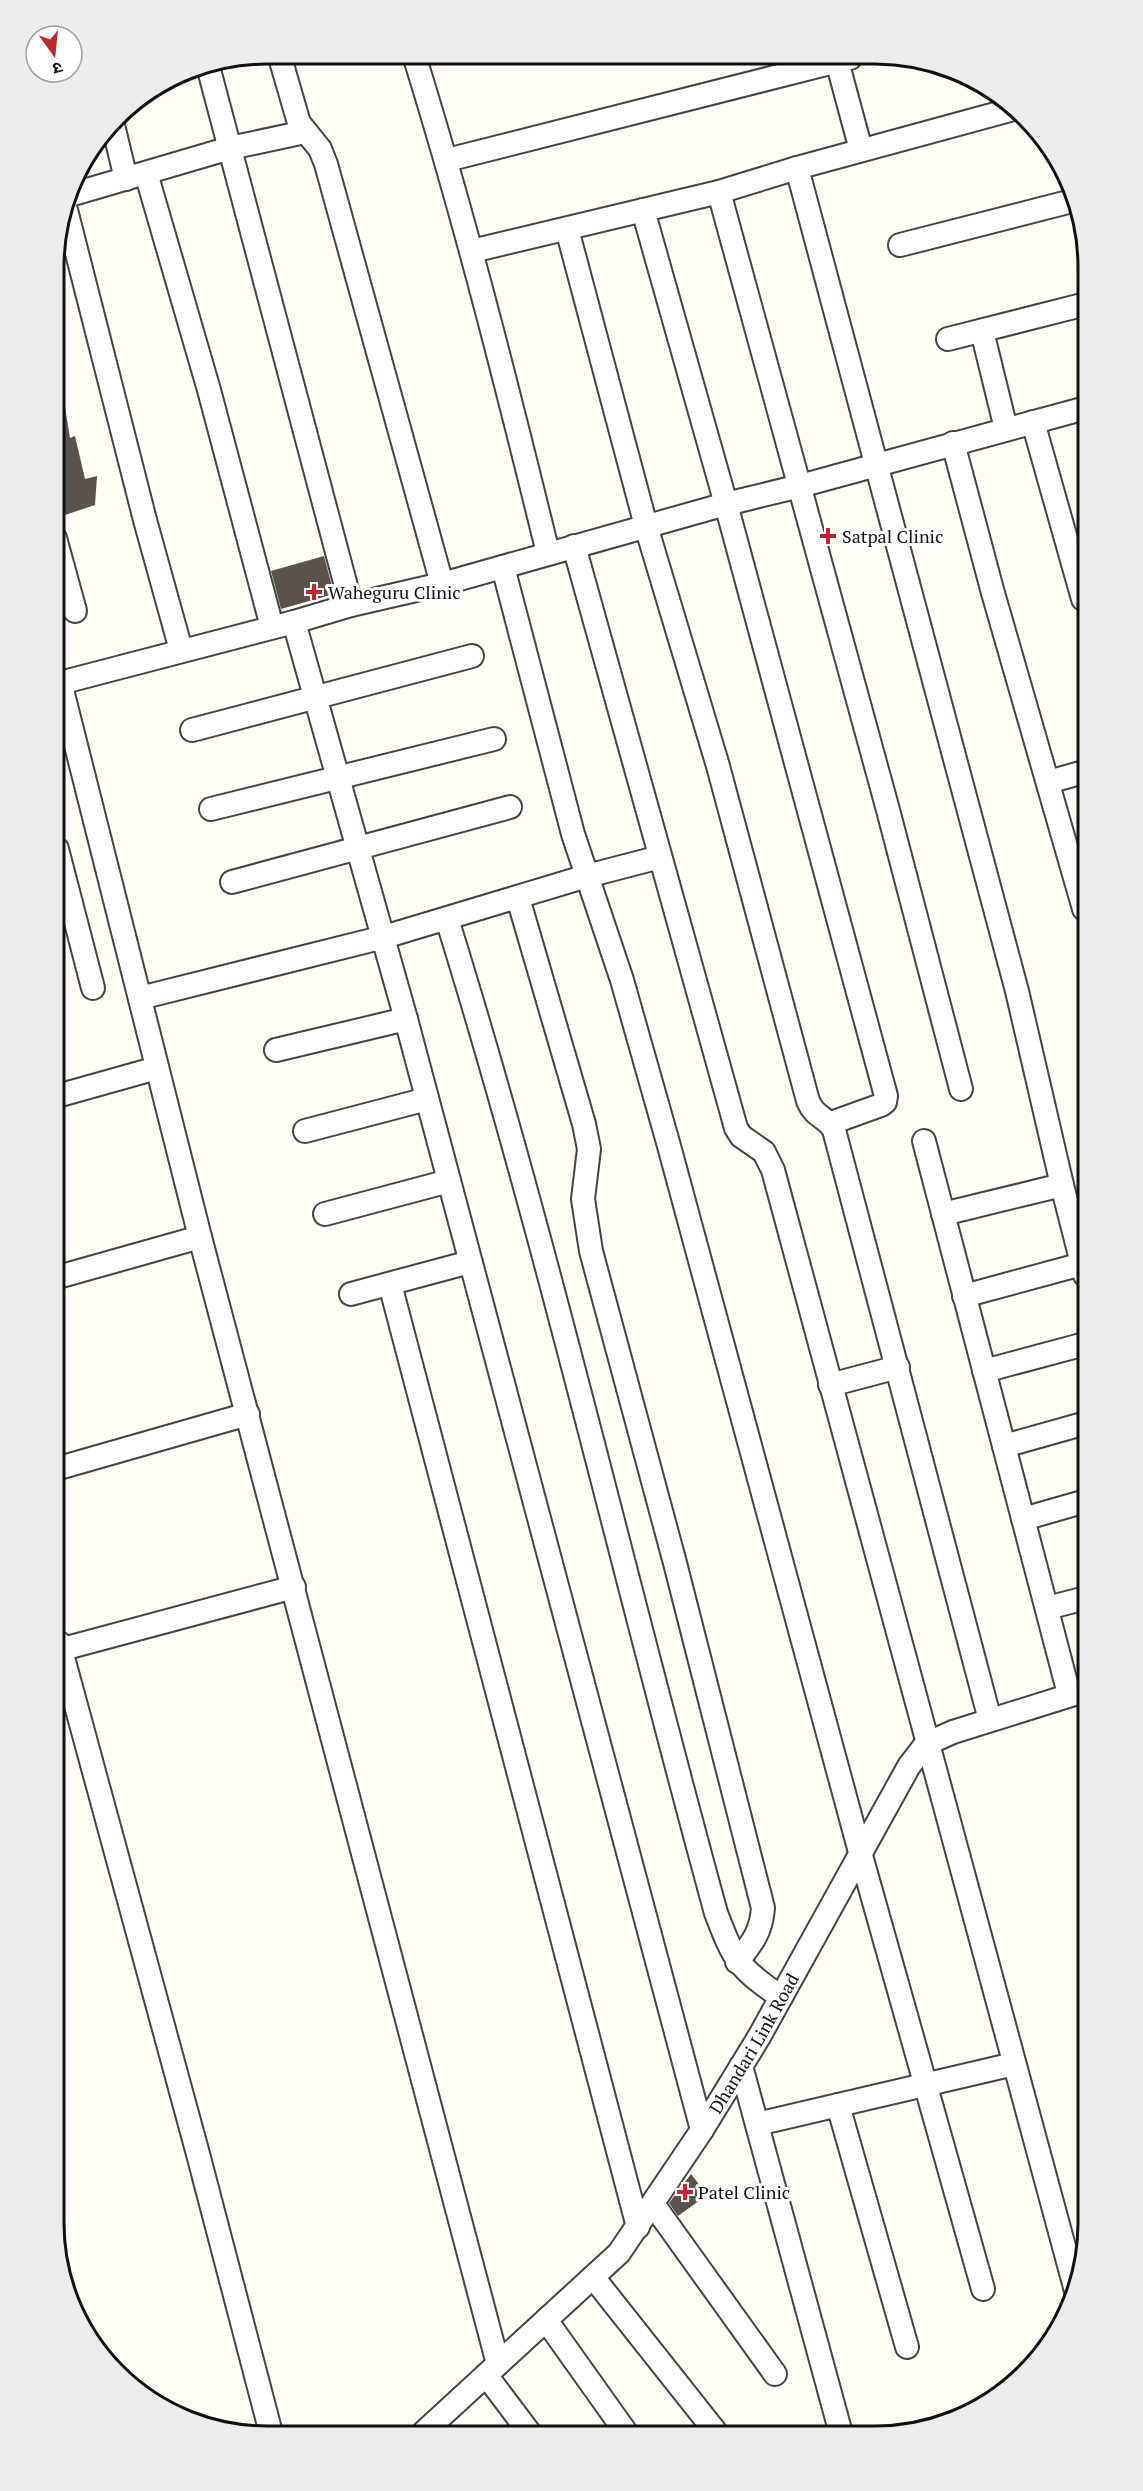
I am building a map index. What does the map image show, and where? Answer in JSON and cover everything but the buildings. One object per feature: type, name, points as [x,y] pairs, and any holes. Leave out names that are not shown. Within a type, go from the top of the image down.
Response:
[{"type":"street","points":[[282,64],[295,112],[305,132],[320,149],[326,164],[442,584]]},
{"type":"street","points":[[417,64],[472,251],[548,553]]},
{"type":"street","points":[[447,160],[824,64]]},
{"type":"street","points":[[845,64],[861,150]]},
{"type":"street","points":[[210,73],[351,605]]},
{"type":"street","points":[[472,251],[719,192],[797,168],[1005,111]]},
{"type":"street","points":[[116,132],[136,176],[209,390],[272,627]]},
{"type":"street","points":[[79,192],[230,148],[305,132]]},
{"type":"street","points":[[797,168],[1027,1030],[1078,1247]]},
{"type":"street","points":[[719,192],[961,1089]]},
{"type":"street","points":[[900,245],[1067,202]]},
{"type":"street","points":[[643,210],[726,504],[886,1096],[881,1106],[831,1123]]},
{"type":"street","points":[[69,223],[142,508],[182,650]]},
{"type":"street","points":[[567,229],[646,526],[718,766],[808,1101],[812,1111],[831,1123],[834,1130],[990,1720]]},
{"type":"street","points":[[948,339],[1078,306]]},
{"type":"street","points":[[982,331],[1006,429]]},
{"type":"street","points":[[65,681],[351,605],[442,584],[726,504],[1078,410]]},
{"type":"street","points":[[1033,422],[1078,581]]},
{"type":"street","points":[[953,443],[993,593],[1078,888]]},
{"type":"street","points":[[574,546],[736,1128],[741,1136],[764,1152],[773,1170],[1072,2276]]},
{"type":"street","points":[[503,567],[573,834],[622,980],[669,1146],[860,1852],[983,2289]]},
{"type":"street","points":[[65,571],[75,610]]},
{"type":"street","points":[[294,622],[384,937],[702,2130]]},
{"type":"street","points":[[192,730],[472,656]]},
{"type":"street","points":[[65,709],[200,1237],[294,1587],[386,1944],[492,2370],[525,2426]]},
{"type":"street","points":[[211,810],[494,739]]},
{"type":"street","points":[[1048,782],[1078,774]]},
{"type":"street","points":[[232,882],[510,807]]},
{"type":"street","points":[[140,998],[384,937],[586,876],[660,857]]},
{"type":"street","points":[[65,879],[93,988]]},
{"type":"street","points":[[518,898],[584,1124],[589,1149],[583,1199],[591,1251],[675,1563],[763,1908],[762,1925],[755,1939],[737,1962]]},
{"type":"street","points":[[447,919],[482,1033],[543,1257],[716,1912],[737,1962],[753,1978],[781,1996]]},
{"type":"street","points":[[276,1050],[406,1019]]},
{"type":"street","points":[[65,1094],[157,1068]]},
{"type":"street","points":[[305,1131],[427,1099]]},
{"type":"street","points":[[924,1141],[1047,1608],[1078,1692]]},
{"type":"street","points":[[325,1214],[449,1181]]},
{"type":"street","points":[[943,1214],[1062,1185]]},
{"type":"street","points":[[64,1275],[200,1237]]},
{"type":"street","points":[[351,1294],[470,1262]]},
{"type":"street","points":[[964,1296],[1078,1271]]},
{"type":"street","points":[[390,1284],[638,2227]]},
{"type":"street","points":[[984,1371],[1078,1346]]},
{"type":"street","points":[[830,1385],[898,1367]]},
{"type":"street","points":[[64,1466],[248,1414]]},
{"type":"street","points":[[1004,1446],[1078,1425]]},
{"type":"street","points":[[1023,1519],[1078,1503]]},
{"type":"street","points":[[64,1647],[294,1587]]},
{"type":"street","points":[[1047,1608],[1078,1600]]},
{"type":"street","points":[[64,1664],[198,2154],[269,2426]]},
{"type":"street","name":"Dhandari Link Road","points":[[431,2426],[619,2253],[638,2227],[741,2066],[909,1766],[927,1744],[953,1732],[1078,1692]]},
{"type":"street","points":[[757,2124],[1014,2064]]},
{"type":"street","points":[[741,2066],[839,2426]]},
{"type":"street","points":[[838,2104],[908,2347]]},
{"type":"street","points":[[653,2204],[775,2374]]},
{"type":"street","points":[[593,2277],[712,2426]]},
{"type":"street","points":[[546,2320],[621,2426]]},
{"type":"place","name":"Satpal Clinic","points":[[828,536]]},
{"type":"place","name":"Waheguru Clinic","points":[[314,592]]},
{"type":"place","name":"Patel Clinic","points":[[685,2192]]}]
